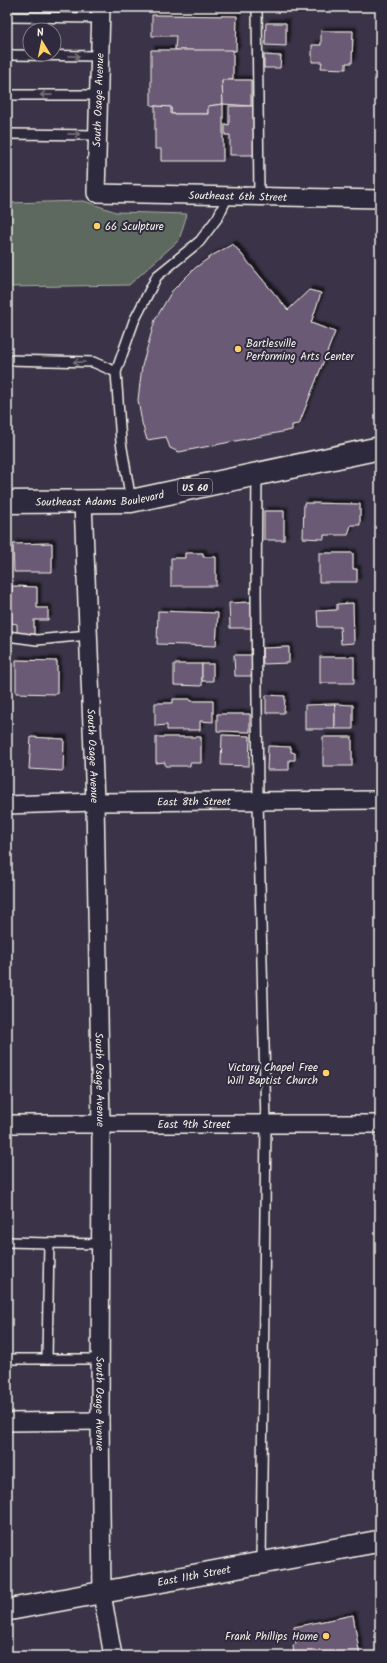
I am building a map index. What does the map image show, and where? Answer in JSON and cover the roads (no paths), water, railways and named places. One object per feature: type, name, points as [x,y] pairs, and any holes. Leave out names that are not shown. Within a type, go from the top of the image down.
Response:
[{"type":"main road","name":"Southeast Adams Boulevard","points":[[7,502],[130,501],[380,448]]},
{"type":"street","name":"South Osage Avenue","points":[[96,193],[101,12]]},
{"type":"street","name":"Southeast 6th Street","points":[[96,193],[380,199]]},
{"type":"street","name":"South Osage Avenue","points":[[83,502],[94,802],[101,1124],[100,1421],[102,1594],[113,1656]]},
{"type":"street","name":"East 8th Street","points":[[7,805],[94,802],[380,800]]},
{"type":"street","name":"East 9th Street","points":[[7,1124],[380,1124]]},
{"type":"street","points":[[7,1422],[100,1421]]},
{"type":"street","name":"East 11th Street","points":[[7,1610],[102,1594],[380,1541]]},
{"type":"lane","points":[[257,7],[259,196]]},
{"type":"lane","points":[[7,16],[101,12]]},
{"type":"lane","points":[[7,55],[100,56]]},
{"type":"lane","points":[[7,94],[99,95]]},
{"type":"lane","points":[[7,134],[98,135]]},
{"type":"lane","points":[[130,501],[121,442],[116,372],[134,321],[157,276],[200,242],[218,217],[228,196]]},
{"type":"lane","points":[[7,360],[93,362],[116,372]]},
{"type":"lane","points":[[257,474],[256,602],[258,801],[266,1124],[261,1564]]},
{"type":"lane","points":[[7,636],[37,640],[88,635]]},
{"type":"lane","points":[[7,1242],[101,1244]]},
{"type":"lane","points":[[47,1359],[49,1243]]},
{"type":"lane","points":[[7,1359],[100,1359]]},
{"type":"place","name":"66 Sculpture","points":[[97,226]]},
{"type":"place","name":"Bartlesville Performing Arts Center","points":[[238,349]]},
{"type":"place","name":"Victory Chapel Free Will Baptist Church","points":[[326,1073]]},
{"type":"place","name":"Frank Phillips Home","points":[[326,1636]]}]
